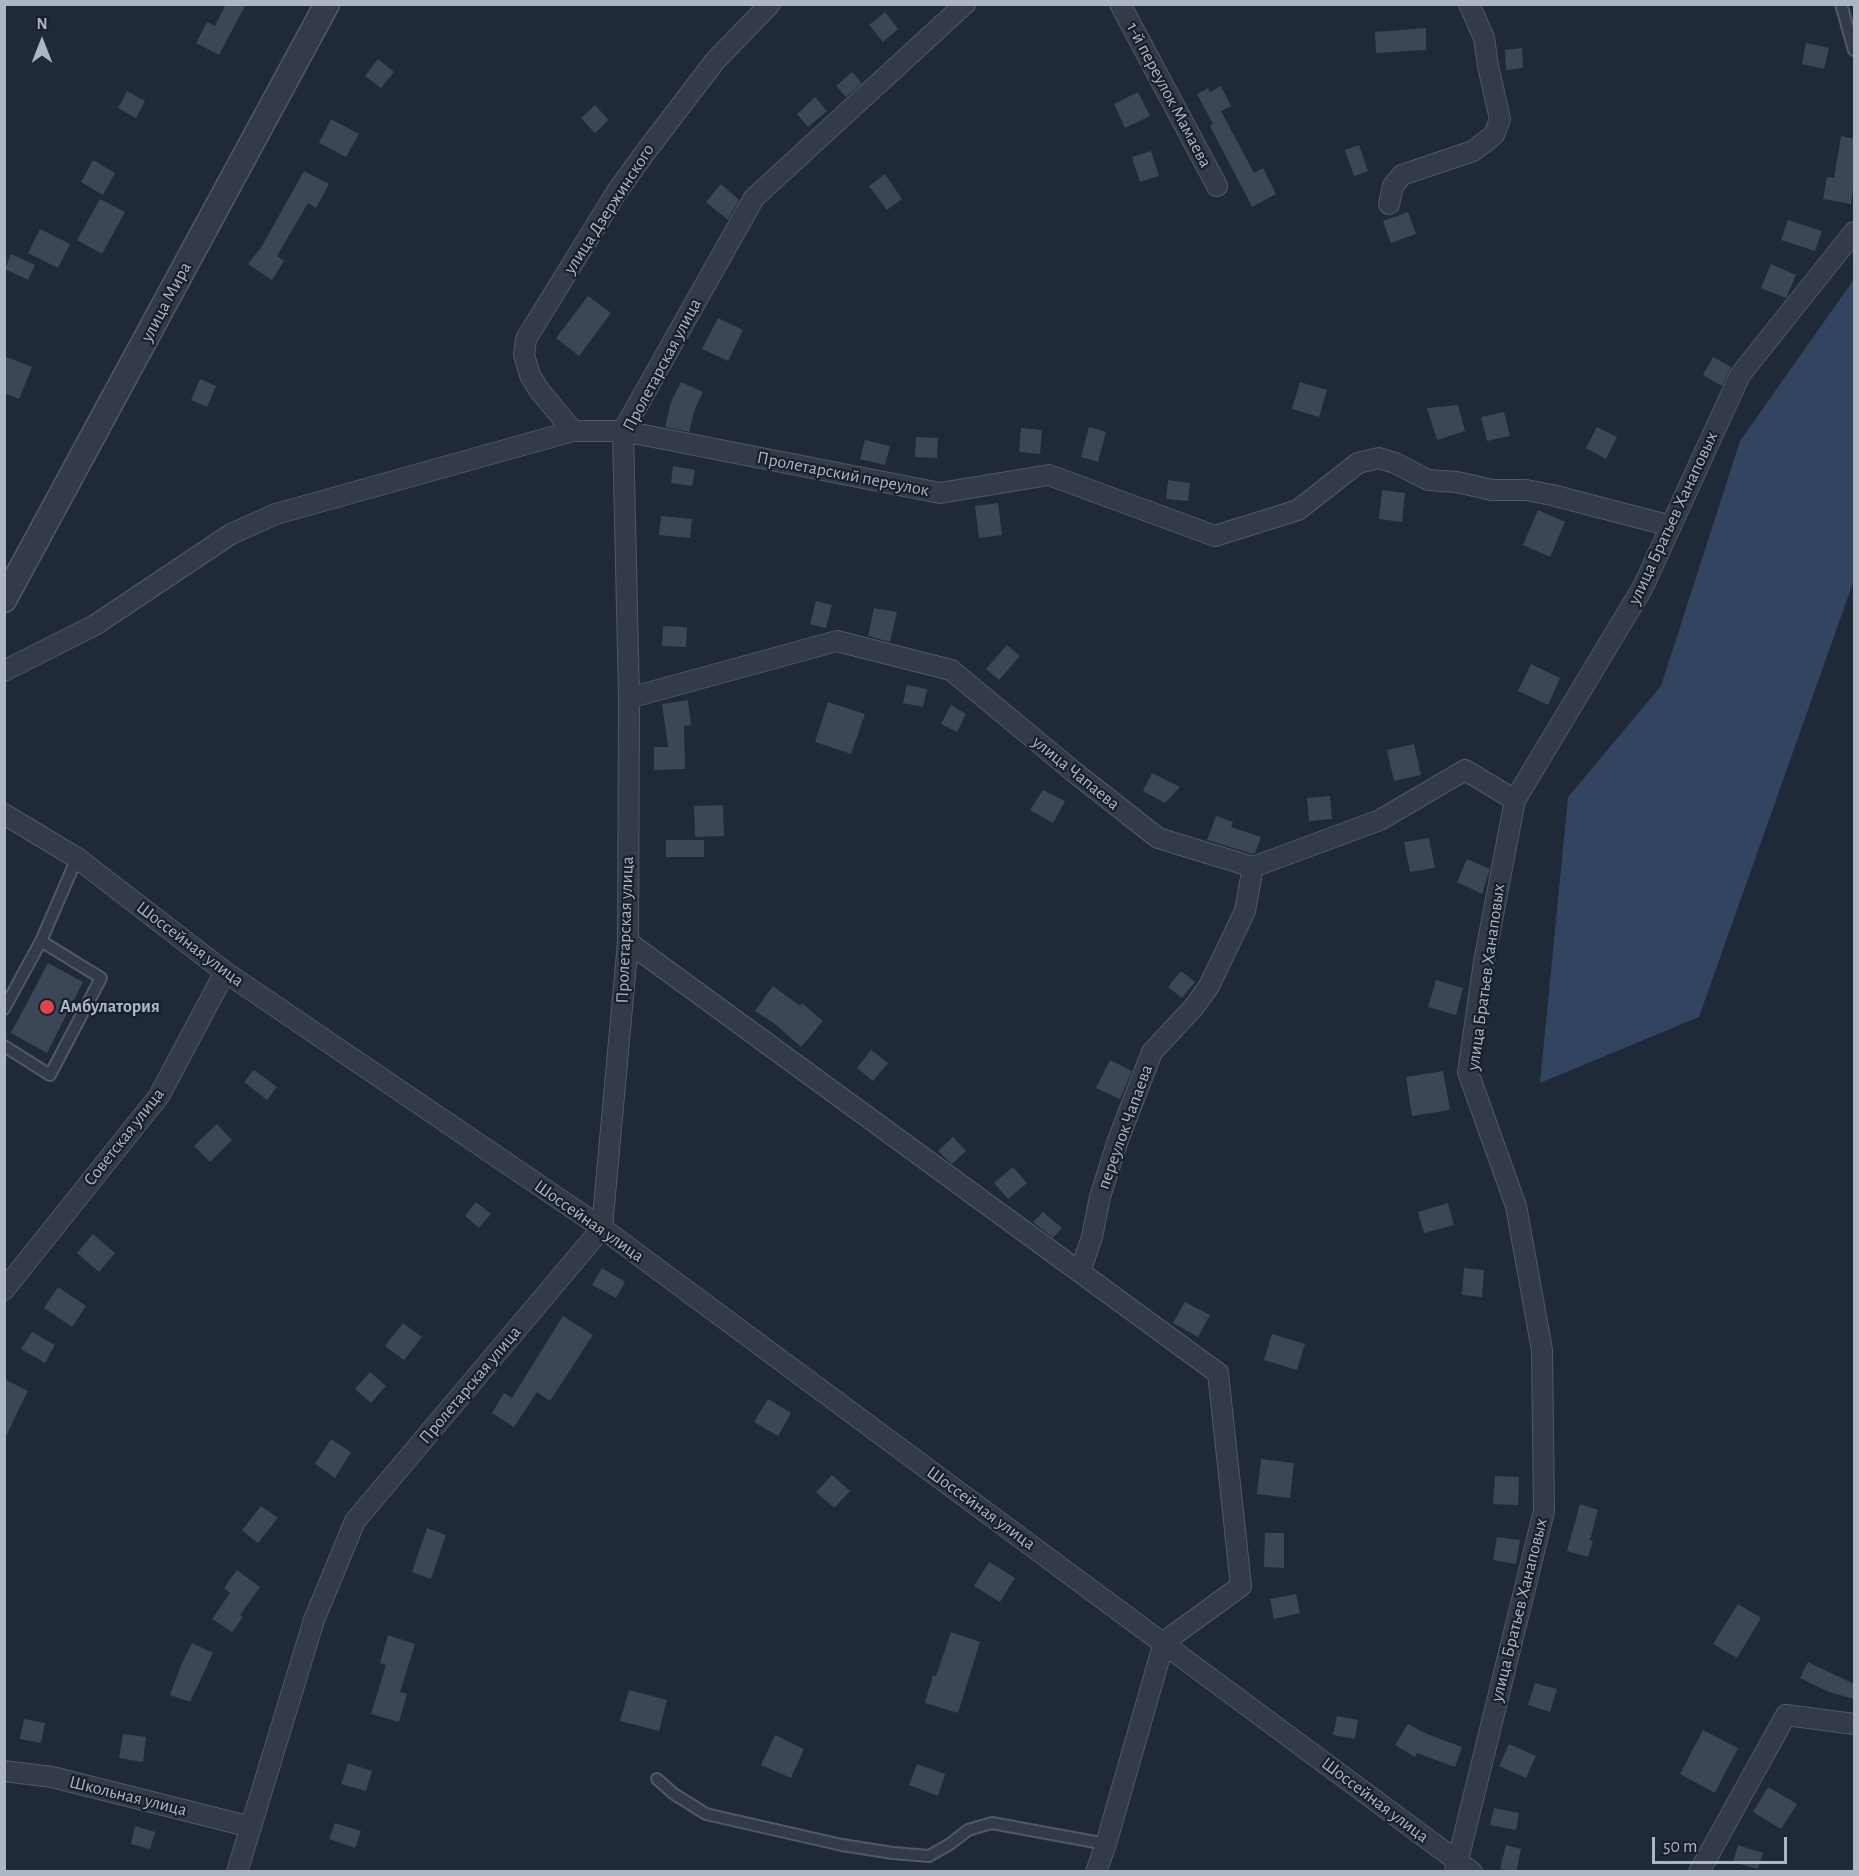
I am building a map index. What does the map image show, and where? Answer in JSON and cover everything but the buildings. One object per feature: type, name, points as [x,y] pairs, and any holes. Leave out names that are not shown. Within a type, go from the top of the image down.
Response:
[{"type":"street","name":"улица Мира","points":[[4,600],[327,4]]},
{"type":"street","name":"улица Дзержинского","points":[[573,431],[530,375],[524,355],[526,339],[616,193],[644,154],[715,61],[770,4]]},
{"type":"street","name":"Пролетарская улица","points":[[237,1872],[314,1620],[355,1521],[602,1228],[628,942],[629,698],[623,431],[754,198],[965,4]]},
{"type":"street","name":"1-й переулок Мамаева","points":[[1120,4],[1217,186]]},
{"type":"street","points":[[1389,204],[1393,186],[1402,175],[1473,151],[1494,135],[1500,119],[1484,38],[1469,4]]},
{"type":"street","name":"улица Братьев Ханаповых","points":[[1461,1868],[1544,1511],[1542,1350],[1516,1206],[1468,1072],[1485,962],[1515,800],[1643,587],[1740,375],[1854,232]]},
{"type":"street","name":"Пролетарский переулок","points":[[4,671],[94,625],[231,534],[276,514],[573,431],[623,431],[940,493],[1049,475],[1215,536],[1298,510],[1358,463],[1379,458],[1395,463],[1428,480],[1456,482],[1492,490],[1526,490],[1671,526]]},
{"type":"street","name":"улица Чапаева","points":[[629,698],[837,641],[951,670],[1158,838],[1253,867]]},
{"type":"street","points":[[1253,867],[1380,820],[1465,770],[1515,800]]},
{"type":"street","name":"Шоссейная улица","points":[[4,814],[77,858],[225,972],[602,1228],[1164,1642],[1461,1868]]},
{"type":"street","name":"переулок Чапаева","points":[[1080,1272],[1092,1237],[1100,1197],[1114,1151],[1152,1052],[1194,1007],[1209,986],[1245,911],[1253,867]]},
{"type":"street","points":[[628,942],[1218,1373],[1241,1586],[1164,1642],[1096,1872]]},
{"type":"street","name":"Советская улица","points":[[4,1290],[159,1096],[225,972]]},
{"type":"street","points":[[1699,1872],[1786,1715],[1854,1724]]},
{"type":"street","name":"Школьная улица","points":[[4,1771],[52,1777],[251,1827]]},
{"type":"lane","points":[[1841,4],[1854,50]]},
{"type":"lane","points":[[4,1009],[41,941],[77,858]]},
{"type":"lane","points":[[4,1046],[50,1075],[101,978],[41,941]]},
{"type":"lane","points":[[657,1779],[674,1794],[706,1814],[842,1845],[893,1854],[929,1856],[968,1830],[992,1823],[1106,1844]]},
{"type":"water","points":[[1854,279],[1854,580],[1699,1017],[1540,1083],[1568,797],[1661,686],[1740,441]]},
{"type":"place","name":"Амбулатория","points":[[47,1007]]}]
